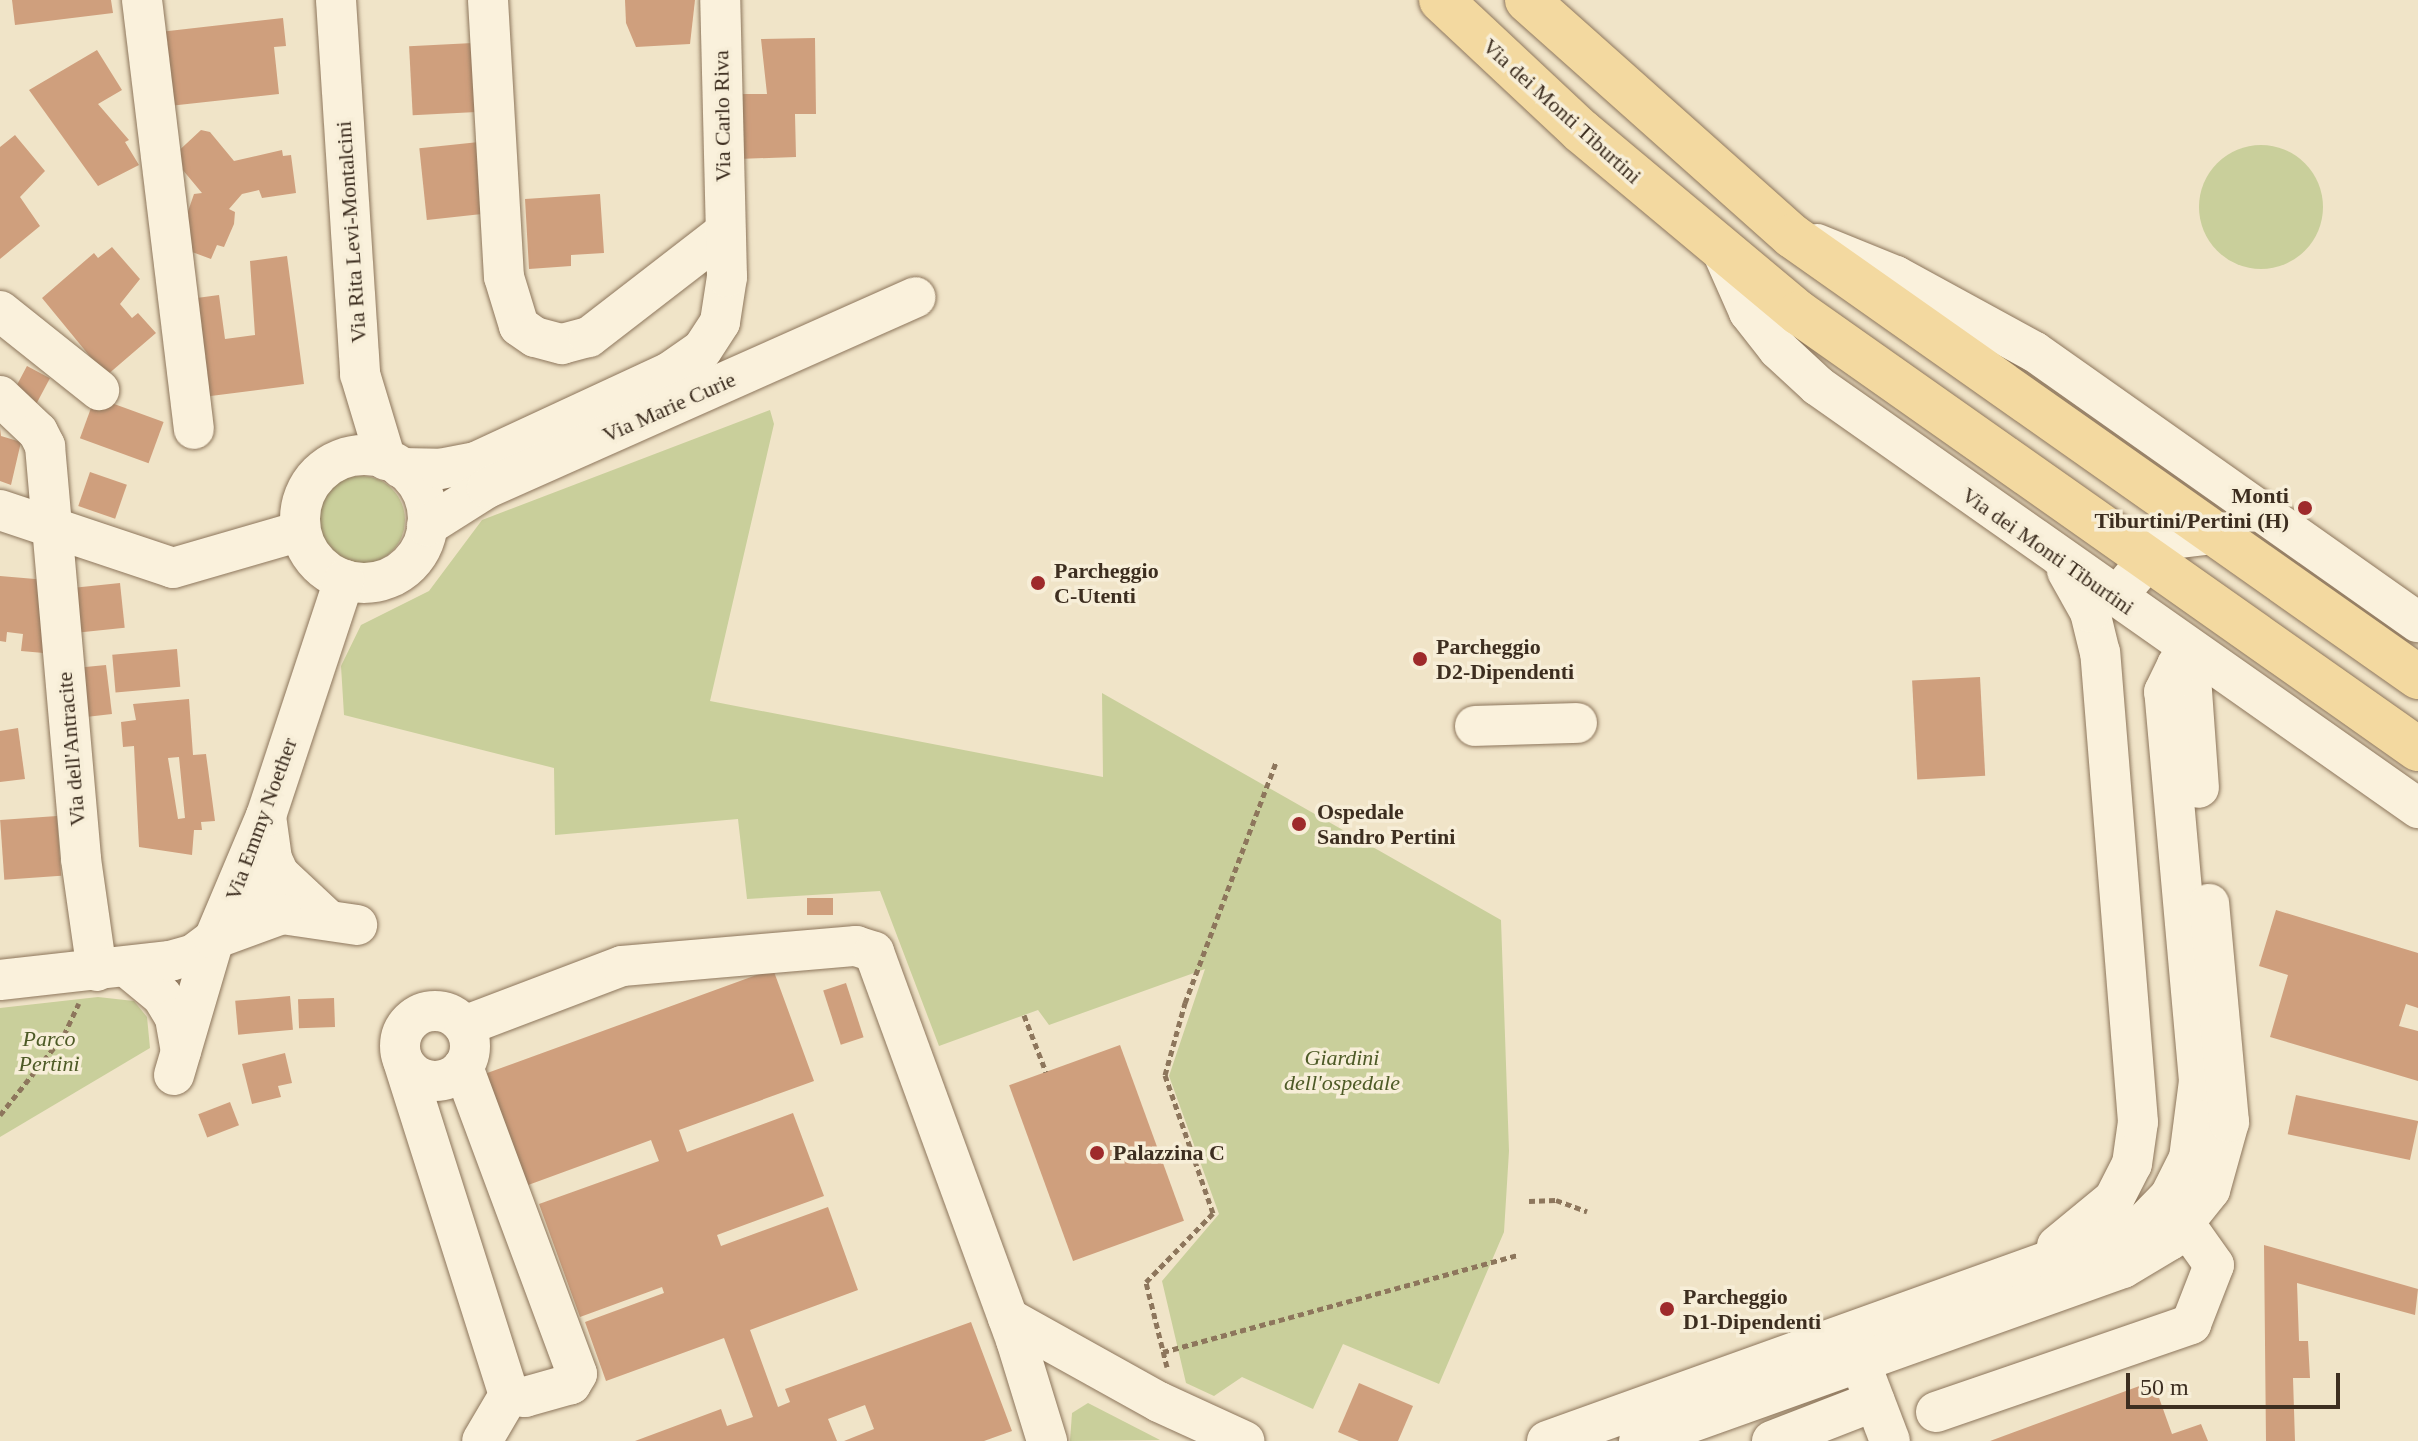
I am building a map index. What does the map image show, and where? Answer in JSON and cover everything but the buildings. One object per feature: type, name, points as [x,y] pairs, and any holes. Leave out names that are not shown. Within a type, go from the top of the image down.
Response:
[{"type":"main road","name":"Via dei Monti Tiburtini","points":[[1441,0],[1722,251],[1884,376],[2418,749]]},
{"type":"main road","points":[[1527,0],[1792,236],[2418,677]]},
{"type":"street","points":[[142,0],[194,429]]},
{"type":"street","name":"Via Rita Levi-Montalcini","points":[[336,0],[360,374],[394,464]]},
{"type":"street","points":[[488,0],[504,277],[519,326],[535,337],[562,344],[589,337],[725,232]]},
{"type":"street","name":"Via Carlo Riva","points":[[394,464],[440,469],[476,462],[670,372],[702,350],[720,322],[727,277],[720,0]]},
{"type":"street","points":[[1792,236],[1896,276],[2035,352],[2418,622]]},
{"type":"street","name":"Via dei Monti Tiburtini","points":[[1722,251],[1749,312],[1808,377],[2060,561],[2418,808]]},
{"type":"street","name":"Via Marie Curie","points":[[427,526],[487,488],[915,297]]},
{"type":"street","points":[[0,311],[99,390]]},
{"type":"street","name":"Via dell'Antracite","points":[[0,396],[43,438],[81,859],[103,978]]},
{"type":"street","points":[[353,456],[394,464],[421,491],[427,526],[422,546],[403,570],[375,582],[344,580],[316,562],[300,531],[303,498],[323,470],[353,456]]},
{"type":"street","points":[[0,510],[173,568],[300,531]]},
{"type":"street","points":[[2100,653],[2117,601],[2144,560],[2164,540],[2212,534]]},
{"type":"street","points":[[2030,1268],[2114,1199],[2132,1164],[2138,1122],[2134,1035],[2100,653],[2090,612],[2060,561]]},
{"type":"street","name":"Via Emmy Noether","points":[[103,978],[162,996],[175,1018],[177,1063],[214,939],[266,816],[344,580]]},
{"type":"street","points":[[1547,1441],[2030,1268],[2144,1223],[2170,1196],[2195,1134],[2195,1045],[2164,692],[2177,665],[2197,654]]},
{"type":"street","points":[[1639,1441],[2123,1268],[2149,1255],[2185,1224],[2220,1169],[2229,1122],[2191,691],[2197,654]]},
{"type":"street","points":[[1475,726],[1577,723]]},
{"type":"street","points":[[243,873],[266,906],[282,914],[341,921],[279,874],[266,816]]},
{"type":"street","points":[[0,980],[103,978],[183,958],[214,939],[282,914]]},
{"type":"street","points":[[2125,943],[2187,940]]},
{"type":"street","points":[[464,1026],[622,966],[868,948],[878,957],[1008,1318],[1041,1437]]},
{"type":"street","points":[[403,1061],[424,1079],[439,1081],[463,1067],[470,1053],[464,1026],[442,1011],[416,1016],[401,1036],[403,1061],[509,1395],[482,1441]]},
{"type":"street","points":[[2134,1035],[2162,1021],[2195,1045]]},
{"type":"street","points":[[2136,1080],[2168,1076],[2195,1045]]},
{"type":"street","points":[[463,1067],[577,1374],[571,1384],[525,1397],[509,1395]]},
{"type":"street","points":[[1936,1412],[2191,1324],[2214,1265],[2185,1224]]},
{"type":"street","points":[[1008,1318],[1174,1410],[1244,1441]]},
{"type":"street","points":[[1860,1363],[1890,1441]]},
{"type":"street","points":[[1041,1437],[1061,1387],[1097,1368]]},
{"type":"street","points":[[1772,1441],[1875,1401]]},
{"type":"path","points":[[1174,1410],[1146,1282],[1213,1213],[1165,1075],[1185,1003],[1276,762]]},
{"type":"path","points":[[0,1115],[64,1035],[103,978]]},
{"type":"path","points":[[1024,1015],[1046,1072]]},
{"type":"path","points":[[1529,1201],[1556,1200],[1587,1211]]},
{"type":"path","points":[[1163,1352],[1518,1255]]},
{"type":"green space","points":[[2261,145],[2285,150],[2305,163],[2318,183],[2323,207],[2318,231],[2305,251],[2285,264],[2261,269],[2237,264],[2217,251],[2204,231],[2199,207],[2204,183],[2217,163],[2237,150]]},
{"type":"green space","name":"Giardini dell'ospedale","points":[[770,410],[774,424],[710,701],[1103,777],[1102,693],[1501,920],[1509,1151],[1504,1232],[1439,1384],[1343,1344],[1313,1409],[1242,1377],[1214,1396],[1186,1383],[1162,1281],[1219,1214],[1169,1076],[1205,969],[1049,1025],[1038,1010],[939,1046],[880,891],[747,899],[738,819],[555,835],[554,768],[344,715],[341,666],[361,625],[429,591],[482,520]]},
{"type":"green space","points":[[361,476],[378,479],[392,489],[402,503],[405,520],[402,537],[392,551],[378,561],[361,564],[344,561],[330,551],[320,537],[317,520],[320,503],[330,489],[344,479]]},
{"type":"green space","name":"Parco Pertini","points":[[98,997],[134,1001],[147,1017],[150,1048],[0,1137],[0,1008]]},
{"type":"green space","points":[[1088,1403],[1160,1440],[1070,1441],[1072,1413]]},
{"type":"place","name":"Monti Tiburtini/Pertini (H)","points":[[2305,508]]},
{"type":"place","name":"Parcheggio C-Utenti","points":[[1038,583]]},
{"type":"place","name":"Parcheggio D2-Dipendenti","points":[[1420,659]]},
{"type":"place","name":"Ospedale Sandro Pertini","points":[[1299,824]]},
{"type":"place","name":"Palazzina C","points":[[1097,1153]]},
{"type":"place","name":"Parcheggio D1-Dipendenti","points":[[1667,1309]]}]
